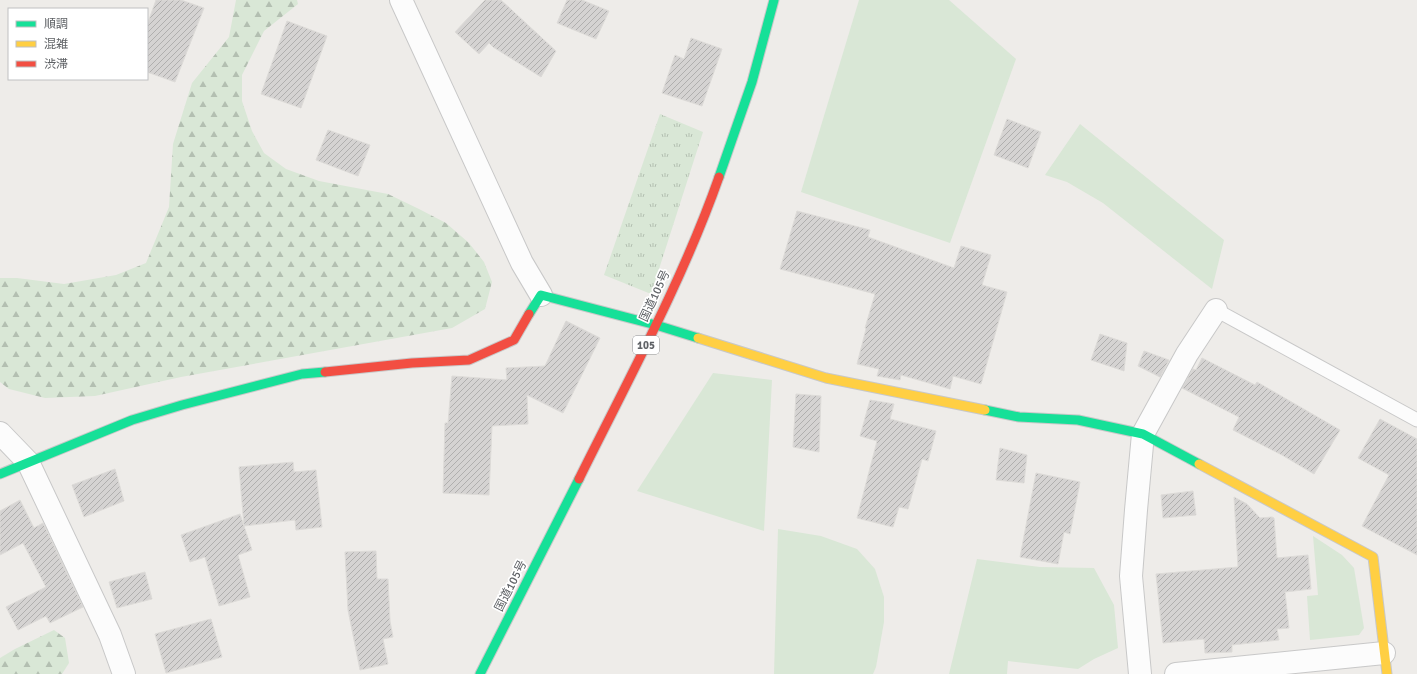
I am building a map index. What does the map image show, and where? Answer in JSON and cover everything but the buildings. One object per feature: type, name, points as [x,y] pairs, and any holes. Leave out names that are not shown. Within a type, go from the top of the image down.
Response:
[{"type":"main road","name":"国道105号","points":[[480,674],[656,325],[706,213],[752,82],[774,0]]},
{"type":"main road","points":[[0,474],[132,420],[182,405],[302,374],[412,363],[469,360],[514,340],[541,295],[656,325],[826,378],[1018,417],[1078,420],[1143,434],[1373,557],[1387,674]]},
{"type":"street","points":[[401,0],[522,263],[541,295]]},
{"type":"street","points":[[1140,674],[1131,576],[1143,434],[1187,354],[1216,310]]},
{"type":"street","points":[[0,433],[28,462],[110,635],[124,674]]},
{"type":"street","points":[[1176,674],[1384,653]]},
{"type":"lane","points":[[1216,310],[1417,420]]},
{"type":"green space","points":[[236,0],[297,0],[298,4],[264,31],[242,75],[242,101],[252,131],[264,153],[286,169],[319,181],[388,194],[446,223],[469,243],[484,262],[492,282],[485,309],[452,328],[181,377],[95,396],[45,398],[9,389],[0,382],[0,278],[17,278],[64,284],[116,275],[146,263],[169,207],[173,144],[192,83],[229,37]]},
{"type":"green space","points":[[859,0],[949,0],[1016,59],[950,243],[801,192]]},
{"type":"green space","points":[[660,114],[703,132],[651,294],[604,275]]},
{"type":"green space","points":[[1080,124],[1224,240],[1212,289],[1103,203],[1067,182],[1045,175]]},
{"type":"green space","points":[[713,373],[772,380],[764,531],[637,491]]},
{"type":"green space","points":[[778,529],[821,536],[857,549],[875,569],[884,597],[884,622],[876,667],[873,674],[774,674]]},
{"type":"green space","points":[[1313,536],[1342,555],[1354,568],[1364,628],[1359,635],[1310,640],[1307,596],[1318,595]]},
{"type":"green space","points":[[977,559],[1040,567],[1094,568],[1114,605],[1118,648],[1094,659],[1078,669],[1008,661],[1007,674],[949,674]]},
{"type":"green space","points":[[54,630],[65,638],[69,663],[62,674],[0,674],[0,658]]},
{"type":"traffic: fast","points":[[719,177],[752,82],[774,0]]},
{"type":"traffic: fast","points":[[529,314],[541,295],[656,325],[698,338]]},
{"type":"traffic: fast","points":[[0,474],[132,420],[182,405],[302,374],[325,372]]},
{"type":"traffic: fast","points":[[985,410],[1019,417],[1078,420],[1143,434],[1199,464]]},
{"type":"traffic: fast","points":[[480,674],[579,479]]},
{"type":"traffic: slow","points":[[698,338],[826,378],[985,410]]},
{"type":"traffic: slow","points":[[1199,464],[1373,557],[1387,674]]},
{"type":"traffic: jam","points":[[579,479],[654,330],[688,255],[719,177]]},
{"type":"traffic: jam","points":[[325,372],[412,363],[469,360],[514,340],[529,314]]}]
